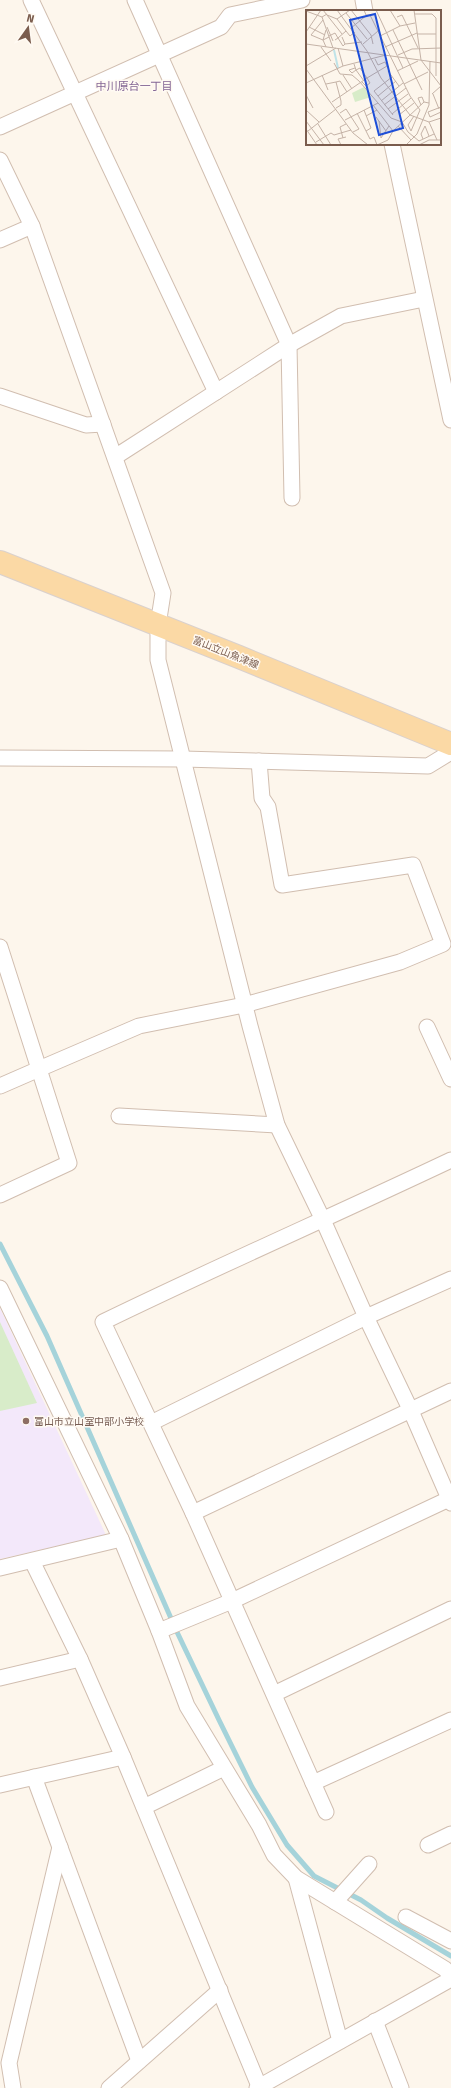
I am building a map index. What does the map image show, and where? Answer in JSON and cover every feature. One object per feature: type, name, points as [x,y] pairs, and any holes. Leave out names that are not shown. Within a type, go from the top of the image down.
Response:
[{"type":"main road","name":"富山立山魚津線","points":[[0,562],[451,744]]},
{"type":"street","points":[[31,0],[216,392]]},
{"type":"street","points":[[135,0],[289,345],[292,498]]},
{"type":"street","points":[[0,127],[160,56],[220,27],[230,15],[302,0]]},
{"type":"street","points":[[363,0],[365,10]]},
{"type":"street","points":[[392,145],[424,299],[448,392],[451,420]]},
{"type":"street","points":[[0,160],[32,226],[163,593],[158,625],[158,660],[244,1005],[277,1125],[323,1220],[366,1317],[411,1411],[450,1500],[232,1601],[162,1630]]},
{"type":"street","points":[[0,240],[32,226]]},
{"type":"street","points":[[115,457],[289,345],[341,316],[424,299]]},
{"type":"street","points":[[0,396],[86,424],[103,424]]},
{"type":"street","points":[[0,758],[183,759],[428,766],[451,752]]},
{"type":"street","points":[[0,1086],[139,1026],[244,1005],[400,962],[443,944],[413,865],[282,885],[268,807],[262,798],[259,762]]},
{"type":"street","points":[[0,948],[69,1163],[0,1195]]},
{"type":"street","points":[[427,1027],[451,1079]]},
{"type":"street","points":[[119,1116],[277,1125]]},
{"type":"street","points":[[326,1812],[193,1513],[103,1322],[214,1268],[323,1220],[451,1160]]},
{"type":"street","points":[[151,1423],[366,1317],[451,1279]]},
{"type":"street","points":[[0,1288],[121,1539],[162,1630],[187,1706],[259,1825],[274,1855],[296,1878],[337,1901],[445,1969],[451,1976]]},
{"type":"street","points":[[193,1513],[451,1392]]},
{"type":"street","points":[[0,1568],[121,1539]]},
{"type":"street","points":[[32,1561],[80,1659],[123,1757],[220,1990],[258,2087],[451,1979]]},
{"type":"street","points":[[274,1694],[451,1608]]},
{"type":"street","points":[[0,1678],[80,1659]]},
{"type":"street","points":[[313,1783],[451,1720]]},
{"type":"street","points":[[0,1785],[123,1757]]},
{"type":"street","points":[[144,1807],[224,1768]]},
{"type":"street","points":[[34,1777],[139,2061]]},
{"type":"street","points":[[428,1845],[451,1834]]},
{"type":"street","points":[[13,2088],[9,2063],[60,1847]]},
{"type":"street","points":[[337,1901],[369,1864]]},
{"type":"street","points":[[296,1878],[340,2041]]},
{"type":"street","points":[[406,1917],[451,1942]]},
{"type":"street","points":[[109,2088],[220,1990]]},
{"type":"street","points":[[375,2021],[401,2088]]},
{"type":"shaded area","name":"富山市立山室中部小学校","points":[[0,1308],[106,1535],[0,1559]]},
{"type":"green space","points":[[0,1322],[37,1403],[0,1411]]},
{"type":"waterway","points":[[0,1244],[47,1336],[177,1632],[219,1720],[252,1787],[287,1845],[314,1876],[361,1900],[387,1918],[451,1956]]},
{"type":"place","name":"富山市立山室中部小学校","points":[[26,1421]]},
{"type":"district","name":"中川原台一丁目","points":[[134,86]]}]
